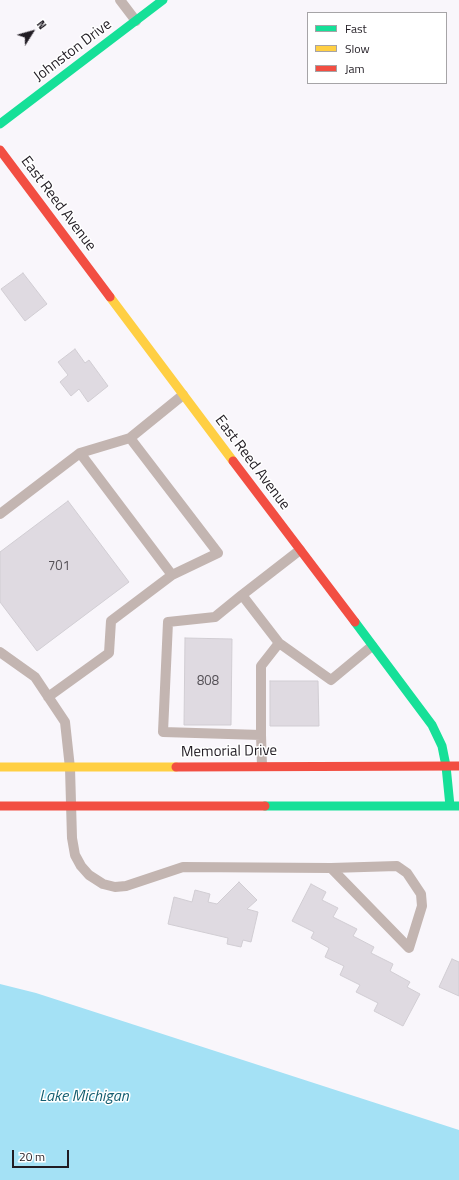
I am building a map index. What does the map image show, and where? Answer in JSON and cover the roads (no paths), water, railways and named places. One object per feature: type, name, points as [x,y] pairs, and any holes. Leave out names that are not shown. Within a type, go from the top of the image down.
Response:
[{"type":"street","name":"Johnston Drive","points":[[0,124],[164,0]]},
{"type":"street","name":"East Reed Avenue","points":[[0,150],[432,725],[440,742],[454,806]]},
{"type":"street","name":"Memorial Drive","points":[[0,767],[459,766]]},
{"type":"street","points":[[0,806],[454,806]]},
{"type":"lane","points":[[120,0],[136,21]]},
{"type":"lane","points":[[0,514],[80,453],[130,438],[183,395]]},
{"type":"lane","points":[[48,697],[109,653],[111,621],[172,575],[218,553],[130,438]]},
{"type":"lane","points":[[80,453],[172,575]]},
{"type":"lane","points":[[261,735],[163,732],[168,622],[214,616],[300,550]]},
{"type":"lane","points":[[242,595],[279,644],[331,680],[372,646]]},
{"type":"lane","points":[[262,766],[261,666],[279,644]]},
{"type":"lane","points":[[0,652],[34,677],[65,722],[70,768],[72,838],[75,855],[81,866],[89,875],[103,884],[115,887],[126,886],[183,867],[331,868],[397,866],[407,874],[421,894],[422,906],[409,948],[331,868]]},
{"type":"water","name":"Lake Michigan","points":[[0,984],[36,993],[459,1130],[459,1180],[0,1180]]}]
